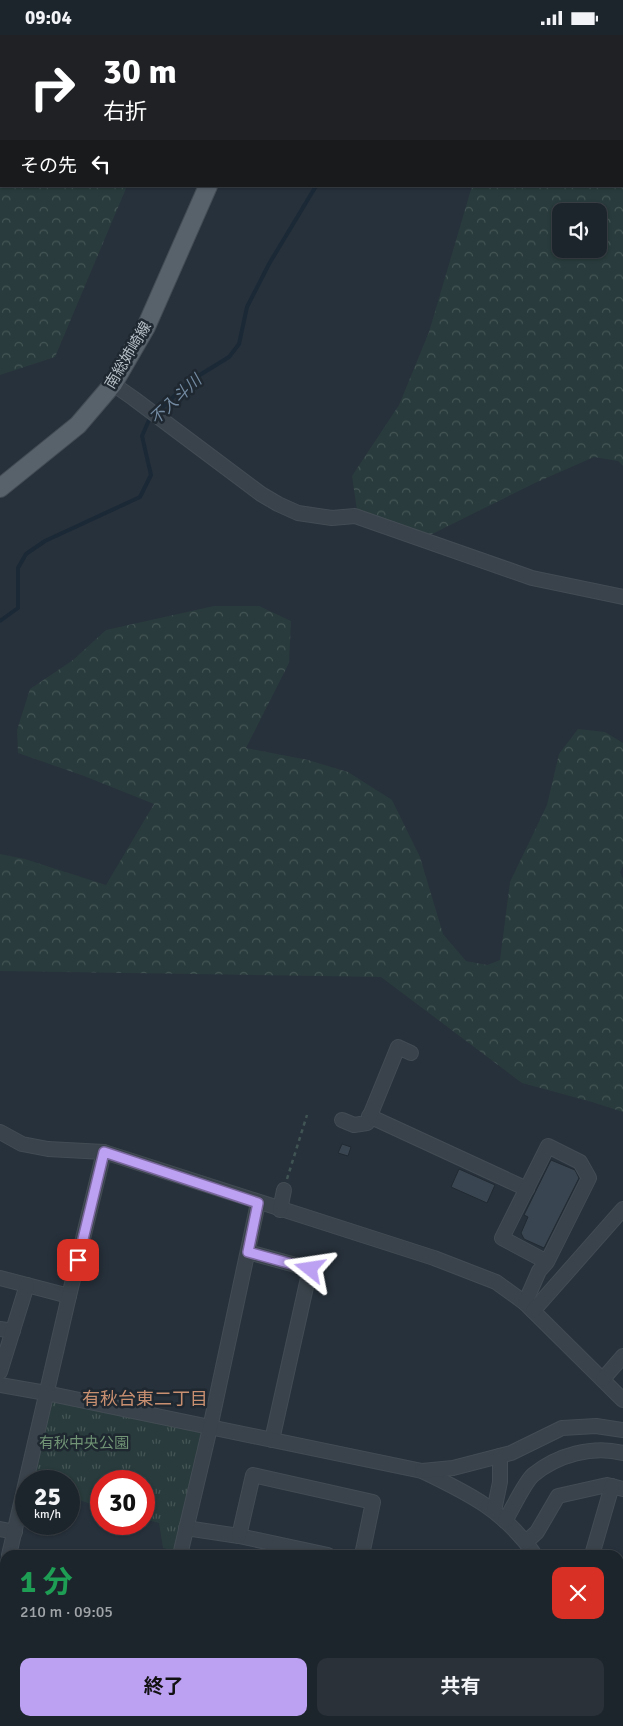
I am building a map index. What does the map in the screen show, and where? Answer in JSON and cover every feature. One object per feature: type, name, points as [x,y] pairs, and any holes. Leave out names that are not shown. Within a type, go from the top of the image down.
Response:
[{"type":"main road","name":"南総姉崎線","points":[[0,488],[78,425],[113,385],[146,327],[208,187]]},
{"type":"street","points":[[113,385],[261,494],[298,513],[332,518],[355,516],[532,578],[623,597]]},
{"type":"street","points":[[348,1127],[367,1123],[398,1047],[411,1053]]},
{"type":"street","points":[[369,1116],[527,1189]]},
{"type":"street","points":[[0,1132],[22,1143],[48,1149],[104,1152],[434,1258],[496,1282],[529,1307],[623,1400]]},
{"type":"street","points":[[529,1307],[540,1271],[547,1262],[589,1178],[580,1162],[548,1146],[502,1238],[547,1262]]},
{"type":"street","points":[[29,1470],[104,1152]]},
{"type":"street","points":[[280,1210],[284,1190]]},
{"type":"street","points":[[181,1550],[210,1428],[258,1203]]},
{"type":"street","points":[[529,1307],[623,1209]]},
{"type":"street","points":[[248,1252],[310,1269],[272,1441]]},
{"type":"street","points":[[0,1278],[69,1296]]},
{"type":"street","points":[[0,1372],[6,1330],[27,1285]]},
{"type":"street","points":[[603,1379],[623,1356]]},
{"type":"street","points":[[0,1385],[422,1471],[465,1492],[494,1511],[526,1542],[532,1550]]},
{"type":"street","points":[[422,1471],[453,1468],[511,1453],[562,1428],[596,1426],[623,1430]]},
{"type":"street","points":[[505,1521],[532,1476],[554,1461],[581,1452],[611,1450],[623,1453]]},
{"type":"street","points":[[494,1511],[500,1482],[500,1456]]},
{"type":"street","points":[[239,1536],[253,1475],[373,1502],[363,1550]]},
{"type":"street","points":[[526,1542],[537,1532],[558,1496],[607,1485],[618,1488],[594,1550]]},
{"type":"street","points":[[186,1528],[239,1536],[305,1550]]},
{"type":"street","points":[[0,1529],[15,1532],[10,1550]]},
{"type":"path","points":[[284,1190],[307,1115]]},
{"type":"green space","points":[[0,187],[127,187],[55,357],[0,375]]},
{"type":"green space","points":[[472,187],[623,187],[623,466],[618,461],[594,457],[535,483],[432,534],[393,536],[357,510],[352,476],[399,405],[429,332]]},
{"type":"green space","points":[[214,606],[259,606],[291,621],[289,663],[246,748],[308,760],[348,772],[392,800],[420,857],[443,934],[466,961],[487,965],[500,960],[510,882],[547,805],[559,754],[578,729],[605,732],[623,743],[623,866],[620,872],[623,879],[623,1112],[522,1083],[381,977],[0,971],[0,854],[25,859],[106,885],[154,804],[84,776],[18,753],[17,730],[30,689],[73,660],[106,630]]},
{"type":"green space","name":"有秋中央公園","points":[[46,1393],[210,1428],[181,1550],[163,1548],[159,1523],[155,1522],[155,1470],[90,1470],[90,1504],[80,1500],[80,1470],[28,1470]]},
{"type":"building","points":[[342,1144],[351,1147],[348,1156],[338,1153]]},
{"type":"building","points":[[551,1160],[575,1170],[579,1178],[544,1248],[524,1239],[521,1233],[528,1217],[524,1215]]},
{"type":"building","points":[[459,1169],[495,1185],[487,1203],[451,1187]]},
{"type":"waterway","name":"不入斗川","points":[[0,621],[18,608],[18,568],[26,554],[45,541],[140,497],[151,475],[142,436],[149,420],[190,381],[229,357],[239,344],[247,307],[269,264],[315,187]]},
{"type":"district","name":"有秋台東二丁目","points":[[145,1399]]},
{"type":"route","points":[[78,1260],[104,1152],[258,1203],[248,1252],[310,1269]]}]
